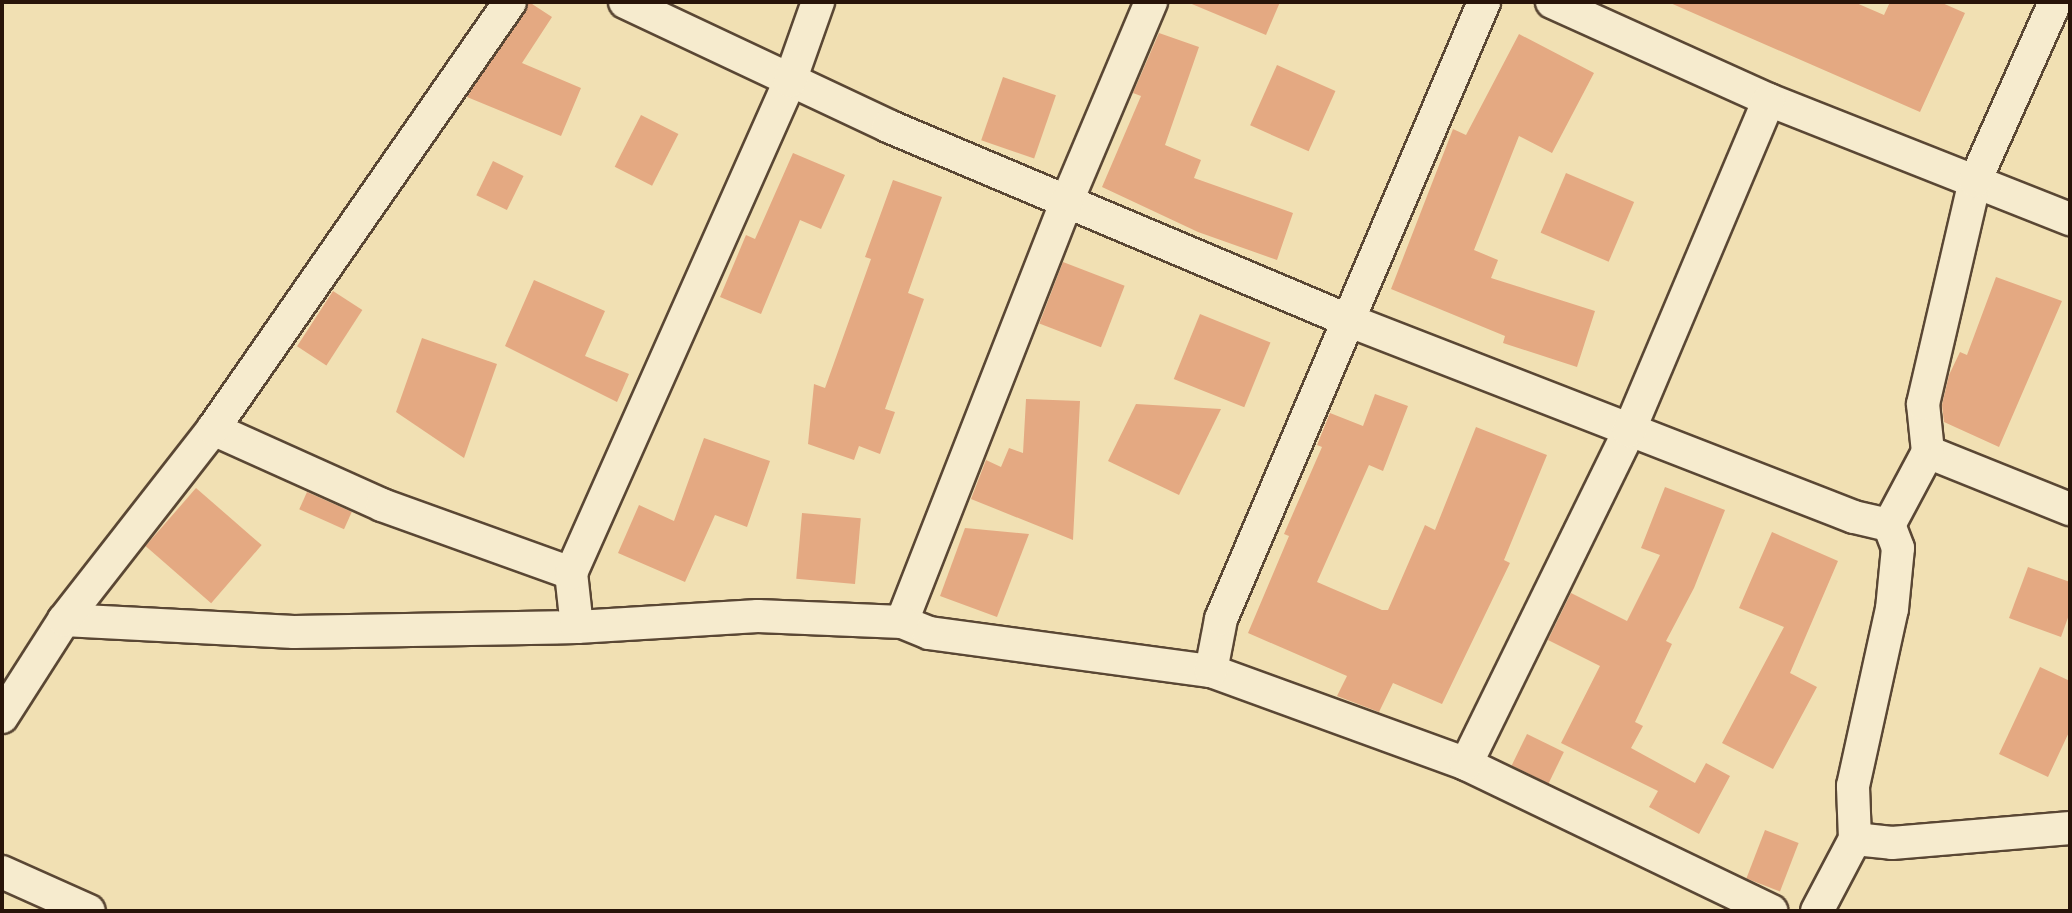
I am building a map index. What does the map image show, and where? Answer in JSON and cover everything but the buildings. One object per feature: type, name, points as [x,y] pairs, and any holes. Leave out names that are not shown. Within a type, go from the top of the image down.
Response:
[{"type":"street","points":[[2,717],[64,620],[213,429],[510,2]]},
{"type":"street","points":[[625,2],[790,81],[1066,203],[1345,319],[1854,517],[1889,525]]},
{"type":"street","points":[[577,627],[571,573],[790,81],[818,2]]},
{"type":"street","points":[[902,622],[1066,203],[1151,2]]},
{"type":"street","points":[[1211,671],[1221,619],[1345,319],[1484,2]]},
{"type":"street","points":[[1552,2],[1769,100],[2070,219]]},
{"type":"street","points":[[1817,911],[1855,839],[1853,786],[1892,609],[1898,548],[1889,525],[1928,452],[1923,404],[1975,181],[2055,2]]},
{"type":"street","points":[[1466,764],[1629,431],[1769,100]]},
{"type":"street","points":[[213,429],[382,505],[571,573]]},
{"type":"street","points":[[1928,452],[2070,509]]},
{"type":"street","points":[[64,620],[294,632],[577,627],[758,616],[902,622],[929,633],[1211,671],[1466,764],[1771,911]]},
{"type":"street","points":[[1855,839],[1892,843],[2070,828]]},
{"type":"street","points":[[2,872],[79,909]]}]
